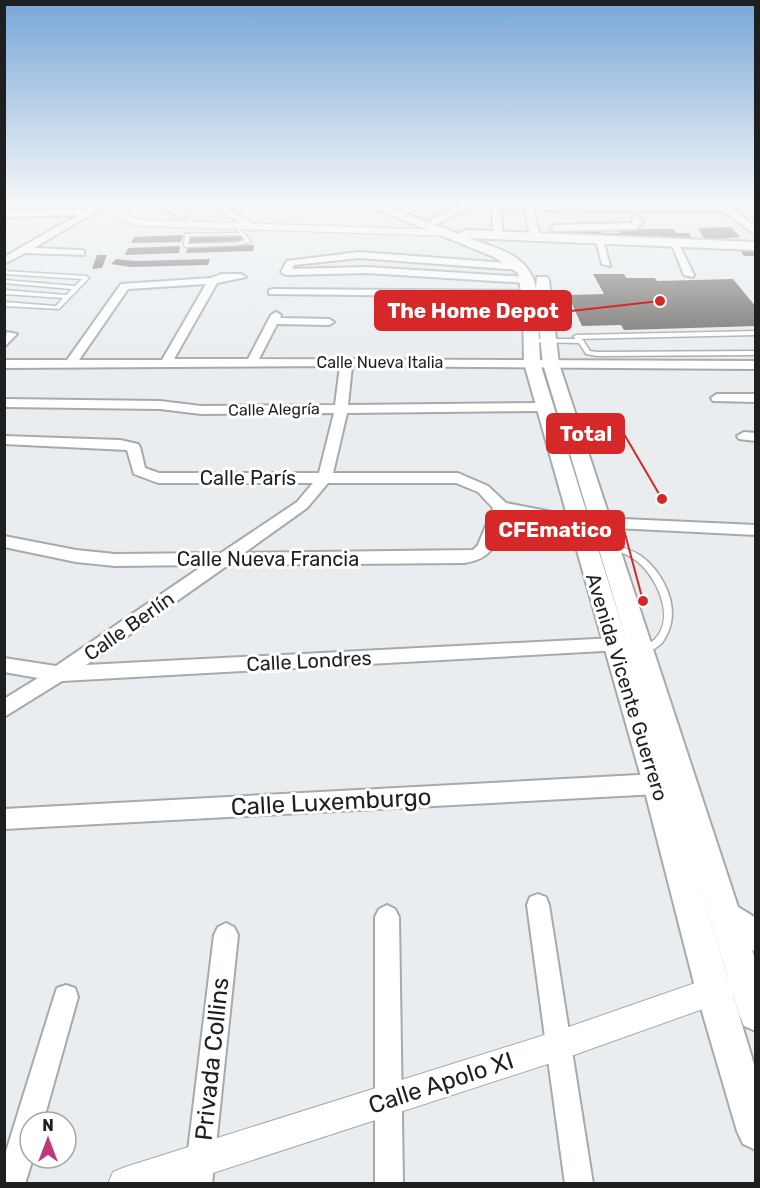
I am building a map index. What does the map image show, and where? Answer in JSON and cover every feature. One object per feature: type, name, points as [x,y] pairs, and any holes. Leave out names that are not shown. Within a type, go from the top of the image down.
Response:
[{"type":"main road","name":"Avenida Vicente Guerrero","points":[[502,256],[526,280],[540,347],[596,530],[615,645],[657,784],[713,991],[756,1131]]},
{"type":"main road","name":"Avenida Vicente Guerrero","points":[[522,256],[538,268],[541,275],[540,347],[544,407],[596,530],[641,651],[724,917],[750,980],[756,1014]]},
{"type":"main road","points":[[724,917],[756,936]]},
{"type":"street","points":[[347,256],[290,263],[286,272],[367,270],[526,280]]},
{"type":"street","points":[[369,256],[526,280]]},
{"type":"street","points":[[604,256],[607,264]]},
{"type":"street","points":[[680,256],[689,275]]},
{"type":"street","points":[[71,363],[124,286],[213,281],[221,277],[241,277]]},
{"type":"street","points":[[273,292],[526,280]]},
{"type":"street","points":[[166,363],[213,281]]},
{"type":"street","points":[[252,362],[274,318],[329,322]]},
{"type":"street","name":"Calle Nueva Italia","points":[[4,364],[346,362],[540,347],[756,365]]},
{"type":"street","name":"Calle Berlín","points":[[4,709],[59,675],[302,505],[325,477],[341,409],[346,362]]},
{"type":"street","points":[[717,398],[756,398]]},
{"type":"street","name":"Calle Alegría","points":[[4,403],[160,405],[201,410],[544,407]]},
{"type":"street","name":"Calle París","points":[[4,440],[120,444],[133,447],[140,471],[158,478],[458,478],[483,489],[501,507]]},
{"type":"street","points":[[501,507],[596,530],[756,530]]},
{"type":"street","name":"Calle Nueva Francia","points":[[4,541],[76,556],[115,560],[478,555],[485,548],[501,507]]},
{"type":"street","name":"Calle Londres","points":[[4,665],[59,675],[615,645]]},
{"type":"street","name":"Calle Luxemburgo","points":[[4,819],[657,784]]},
{"type":"street","points":[[538,906],[579,1184]]},
{"type":"street","points":[[387,917],[386,1100],[389,1184]]},
{"type":"street","name":"Privada Collins","points":[[200,1171],[226,935]]},
{"type":"street","name":"Calle Apolo XI","points":[[125,1184],[200,1171],[386,1100],[557,1046],[750,980]]},
{"type":"street","points":[[11,1184],[66,997]]},
{"type":"lane","points":[[4,272],[86,278],[57,308],[4,303]]},
{"type":"lane","points":[[4,281],[76,288]]},
{"type":"lane","points":[[4,292],[67,297]]},
{"type":"lane","points":[[540,347],[756,333]]},
{"type":"lane","points":[[540,347],[581,341],[588,353],[597,354],[756,353]]},
{"type":"lane","points":[[596,530],[643,559],[658,581],[666,603],[666,626],[660,640],[641,651]]},
{"type":"building","points":[[96,256],[106,256],[102,268],[92,269]]},
{"type":"building","points":[[116,259],[136,261],[210,259],[208,265],[131,267],[111,264]]},
{"type":"building","points":[[593,274],[624,274],[626,278],[655,278],[657,281],[733,279],[756,307],[756,326],[624,330],[621,325],[582,326],[568,295],[604,294]]},
{"type":"place","name":"The Home Depot","points":[[660,301]]},
{"type":"place","name":"Total","points":[[662,499]]},
{"type":"place","name":"CFEmatico","points":[[643,601]]}]
